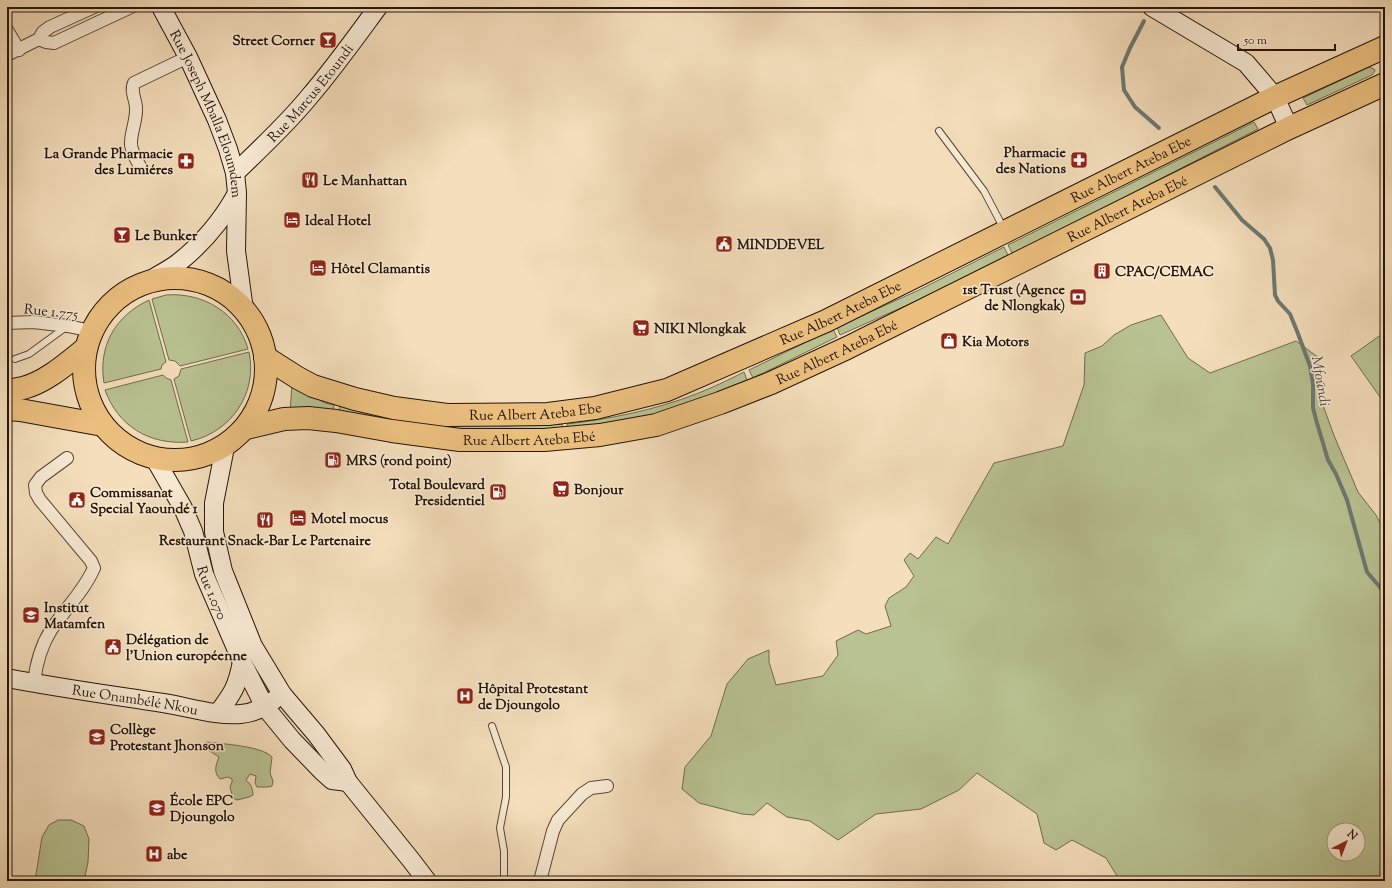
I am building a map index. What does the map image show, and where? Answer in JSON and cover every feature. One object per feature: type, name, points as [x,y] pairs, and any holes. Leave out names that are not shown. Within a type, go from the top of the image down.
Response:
[{"type":"highway","name":"Rue Albert Ateba Ebe","points":[[265,357],[313,386],[355,399],[394,408],[447,415],[548,414],[595,408],[667,390],[826,321],[1276,97],[1385,47]]},
{"type":"highway","name":"Rue Albert Ateba Ebé","points":[[246,428],[284,420],[308,418],[460,440],[544,440],[600,435],[656,425],[720,403],[771,383],[848,348],[1289,128],[1385,84]]},
{"type":"highway","points":[[170,278],[191,279],[211,285],[229,296],[244,310],[254,324],[261,340],[265,357],[266,376],[263,394],[256,412],[246,428],[225,447],[203,457],[179,461],[156,459],[126,447],[102,425],[92,408],[86,389],[83,369],[88,340],[101,314],[115,300],[131,289],[149,282],[170,278]]},
{"type":"highway","points":[[7,391],[24,388],[58,370],[88,340]]},
{"type":"highway","points":[[7,409],[102,425]]},
{"type":"main road","name":"Rue Joseph Mballa Eloumdem","points":[[149,282],[177,263],[197,246],[218,224],[237,193],[235,173],[217,120],[188,57],[161,7]]},
{"type":"main road","name":"Rue Marcus Etoundi","points":[[235,173],[309,98],[342,57],[378,7]]},
{"type":"main road","points":[[1152,7],[1246,63],[1276,97],[1289,128]]},
{"type":"main road","points":[[237,193],[236,251],[244,310]]},
{"type":"main road","name":"Rue 1.070","points":[[225,447],[214,503],[214,532],[223,571],[253,646],[282,694],[325,746],[342,769],[348,782],[411,860],[426,881]]},
{"type":"main road","name":"Rue 1.070","points":[[156,459],[183,508],[193,531],[204,574],[242,662],[265,707],[292,740],[322,771],[332,780],[348,782]]},
{"type":"main road","points":[[218,713],[231,696],[238,681],[242,662]]},
{"type":"main road","name":"Rue Onambélé Nkou","points":[[7,678],[218,713],[242,714],[265,707],[282,694]]},
{"type":"street","points":[[7,55],[40,39],[43,32],[50,27],[94,7]]},
{"type":"street","points":[[40,39],[46,42],[54,43],[131,7]]},
{"type":"street","points":[[7,30],[19,50]]},
{"type":"street","points":[[141,168],[132,150],[131,143],[136,108],[132,87],[134,84],[188,57]]},
{"type":"street","name":"Rue 1.775","points":[[7,323],[33,322],[68,326],[88,340]]},
{"type":"street","points":[[34,683],[42,647],[51,631],[89,578],[94,568],[91,561],[40,500],[36,493],[35,485],[41,477],[67,458]]},
{"type":"street","points":[[540,881],[553,831],[558,820],[582,794],[591,788],[607,786]]},
{"type":"lane","points":[[939,131],[984,192],[1006,232]]},
{"type":"lane","points":[[15,359],[29,354],[68,326]]},
{"type":"lane","points":[[492,726],[506,767],[506,797],[500,828],[504,851],[504,881]]},
{"type":"green space","points":[[1369,67],[1375,71],[1372,75],[1307,105],[1303,98]]},
{"type":"green space","points":[[1254,122],[1258,129],[1012,253],[1008,245]]},
{"type":"green space","points":[[1004,247],[1008,255],[923,298],[840,335],[837,327],[917,291]]},
{"type":"green space","points":[[166,295],[193,297],[206,301],[217,307],[236,325],[243,336],[248,349],[180,366],[175,361],[169,360],[152,299]]},
{"type":"green space","points":[[149,300],[166,362],[162,365],[161,369],[104,383],[104,357],[112,334],[118,324],[127,315]]},
{"type":"green space","points":[[1161,315],[1188,358],[1210,373],[1296,341],[1319,358],[1318,372],[1325,386],[1318,392],[1335,438],[1358,492],[1376,515],[1385,533],[1385,881],[1120,881],[1106,858],[1072,840],[1056,850],[1044,843],[1037,814],[977,773],[959,790],[921,809],[876,814],[838,840],[810,821],[787,817],[767,803],[754,815],[742,814],[699,803],[682,789],[685,767],[711,736],[727,684],[748,659],[769,650],[769,662],[776,685],[823,676],[838,655],[836,641],[858,630],[866,634],[891,626],[885,606],[889,598],[906,587],[914,576],[904,560],[910,553],[918,559],[936,537],[948,544],[994,463],[1063,446],[1084,385],[1085,353],[1102,346],[1114,335],[1131,325]]},
{"type":"green space","points":[[833,329],[837,337],[753,378],[749,370]]},
{"type":"green space","points":[[1385,332],[1385,404],[1351,356]]},
{"type":"green space","points":[[249,352],[251,367],[249,382],[245,396],[238,408],[229,420],[218,429],[191,441],[174,379],[179,376],[181,369]]},
{"type":"green space","points":[[744,372],[747,380],[698,402],[640,418],[567,430],[567,424],[632,413],[665,405],[708,389]]},
{"type":"green space","points":[[163,375],[171,380],[188,442],[160,440],[137,431],[118,414],[105,390]]},
{"type":"green space","points":[[292,384],[325,403],[334,405],[333,412],[290,413]]},
{"type":"green space","points":[[340,406],[426,422],[425,429],[338,414]]},
{"type":"green space","points":[[430,422],[503,426],[562,424],[563,430],[430,429]]},
{"type":"green space","points":[[207,742],[242,746],[267,753],[272,757],[270,773],[273,781],[272,786],[257,787],[255,783],[256,776],[250,774],[246,780],[253,791],[253,795],[237,800],[233,798],[230,787],[232,779],[228,777],[220,779],[216,774],[219,757],[205,748],[205,744]]},
{"type":"green space","points":[[58,820],[71,820],[84,826],[89,839],[88,862],[84,881],[35,881],[42,837],[49,825]]},
{"type":"waterway","name":"Mfoundi","points":[[1144,21],[1122,67],[1124,90],[1135,107],[1159,128]]},
{"type":"waterway","name":"Mfoundi","points":[[1215,187],[1242,220],[1264,239],[1270,248],[1273,260],[1275,295],[1278,301],[1290,314],[1310,366],[1313,384],[1313,408],[1328,460],[1336,474],[1347,500],[1367,572],[1385,593]]},
{"type":"waterway","name":"Mfoundi","points":[[1385,808],[1385,818]]},
{"type":"place","name":"Street Corner","points":[[328,40]]},
{"type":"place","name":"Pharmacie des Nations","points":[[1079,160]]},
{"type":"place","name":"La Grande Pharmacie des Lumiéres","points":[[186,161]]},
{"type":"place","name":"Le Manhattan","points":[[310,180]]},
{"type":"place","name":"Ideal Hotel","points":[[292,220]]},
{"type":"place","name":"Le Bunker","points":[[122,235]]},
{"type":"place","name":"MINDDEVEL","points":[[724,244]]},
{"type":"place","name":"Hôtel Clamantis","points":[[318,268]]},
{"type":"place","name":"CPAC/CEMAC","points":[[1102,271]]},
{"type":"place","name":"1st Trust (Agence de Nlongkak)","points":[[1078,297]]},
{"type":"place","name":"NIKI Nlongkak","points":[[641,328]]},
{"type":"place","name":"Kia Motors","points":[[949,341]]},
{"type":"place","name":"MRS (rond point)","points":[[333,460]]},
{"type":"place","name":"Bonjour","points":[[561,489]]},
{"type":"place","name":"Total Boulevard Presidentiel","points":[[498,492]]},
{"type":"place","name":"Commissanat Special Yaoundé 1","points":[[77,500]]},
{"type":"place","name":"Motel mocus","points":[[298,518]]},
{"type":"place","name":"Restaurant Snack-Bar Le Partenaire","points":[[265,520]]},
{"type":"place","name":"Institut Matamfen","points":[[31,615]]},
{"type":"place","name":"Délégation de l'Union européenne","points":[[113,647]]},
{"type":"place","name":"Hôpital Protestant de Djoungolo","points":[[465,696]]},
{"type":"place","name":"Collège Protestant Jhonson","points":[[97,737]]},
{"type":"place","name":"École EPC Djoungolo","points":[[157,808]]},
{"type":"place","name":"abe","points":[[154,854]]}]
